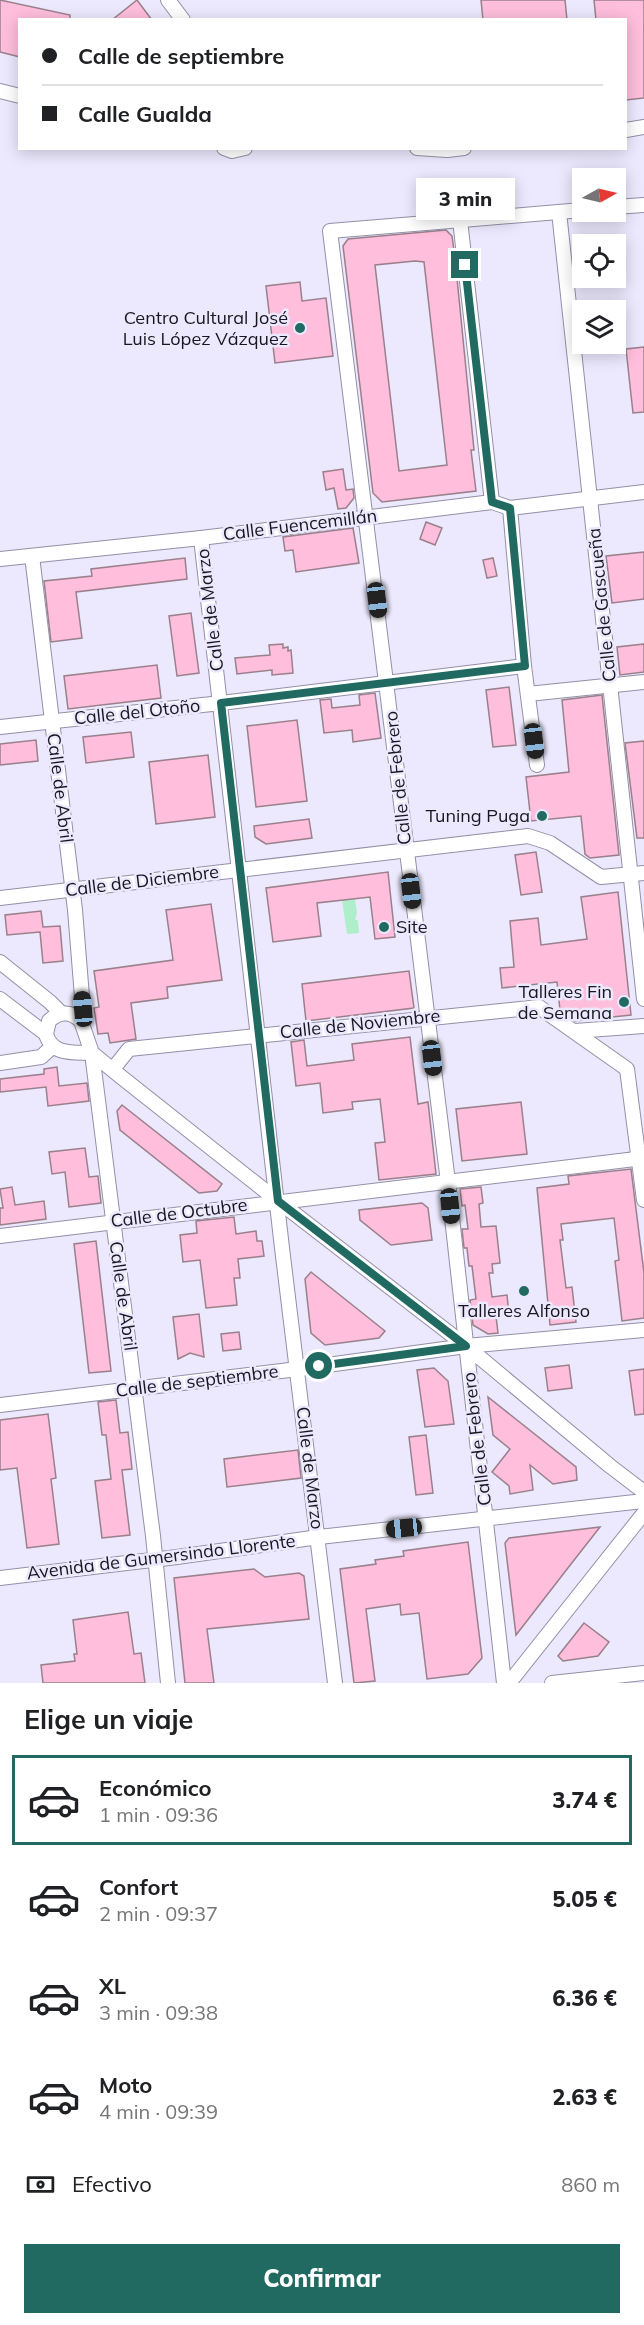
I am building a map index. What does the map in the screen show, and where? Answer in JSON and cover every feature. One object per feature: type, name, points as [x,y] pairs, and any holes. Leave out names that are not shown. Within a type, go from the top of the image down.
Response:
[{"type":"street","points":[[168,0],[182,18]]},
{"type":"street","points":[[0,92],[18,96]]},
{"type":"street","points":[[627,130],[644,128]]},
{"type":"street","points":[[626,206],[644,205]]},
{"type":"street","points":[[572,211],[459,220],[492,502],[510,508],[644,492]]},
{"type":"street","name":"Calle de Gascueña","points":[[559,212],[610,685],[638,873],[644,999]]},
{"type":"street","name":"Calle de Febrero","points":[[459,220],[330,231],[448,1182],[504,1683]]},
{"type":"street","name":"Calle Fuencemillán","points":[[0,559],[201,538],[492,502]]},
{"type":"street","points":[[510,508],[537,765]]},
{"type":"street","name":"Calle de Marzo","points":[[201,538],[335,1683]]},
{"type":"street","name":"Calle de Abril","points":[[32,556],[72,888],[83,1009],[82,1025],[92,1053],[156,1559],[168,1683]]},
{"type":"street","name":"Calle del Otoño","points":[[0,727],[387,684],[525,666]]},
{"type":"street","points":[[528,694],[644,682]]},
{"type":"street","name":"Calle de Diciembre","points":[[0,898],[528,836],[550,843],[601,877],[638,873]]},
{"type":"street","points":[[0,962],[50,1002],[61,1014]]},
{"type":"street","points":[[0,999],[46,1034],[52,1047],[63,1052],[92,1053],[466,1346],[610,1467],[644,1492]]},
{"type":"street","name":"Calle de Noviembre","points":[[112,1069],[129,1048],[539,1007],[627,1069],[641,1158],[644,1200]]},
{"type":"street","points":[[46,1034],[49,1021],[61,1014],[72,1014],[82,1025],[81,1043],[69,1052]]},
{"type":"street","points":[[574,1031],[644,1026]]},
{"type":"street","points":[[0,1063],[42,1057],[52,1047]]},
{"type":"street","name":"Calle de Octubre","points":[[0,1236],[641,1158]]},
{"type":"street","name":"Calle de septiembre","points":[[0,1405],[466,1346],[644,1330]]},
{"type":"street","name":"Avenida de Gumersindo Llorente","points":[[0,1578],[319,1537],[644,1501]]},
{"type":"street","points":[[509,1683],[644,1513]]},
{"type":"street","points":[[552,1683],[644,1673]]},
{"type":"green space","points":[[355,899],[357,913],[355,919],[358,921],[359,933],[347,934],[342,900]]},
{"type":"building","points":[[0,0],[70,15],[70,18],[18,18],[18,56],[0,52]]},
{"type":"building","points":[[137,0],[150,18],[114,18]]},
{"type":"building","points":[[481,0],[565,0],[567,18],[483,18]]},
{"type":"building","points":[[594,0],[644,0],[644,98],[627,100],[627,18],[596,18]]},
{"type":"building","points":[[446,230],[452,236],[474,450],[471,450],[476,491],[382,502],[373,493],[343,246],[348,239]],"holes":[[[424,262],[447,465],[399,471],[375,265]]]},
{"type":"building","name":"Centro Cultural José Luis López Vázquez","points":[[300,282],[302,301],[326,298],[333,356],[275,363],[266,286]]},
{"type":"building","points":[[644,347],[644,412],[633,413],[626,349]]},
{"type":"building","points":[[343,469],[346,490],[353,489],[354,498],[346,508],[338,509],[334,488],[326,490],[323,472]]},
{"type":"building","points":[[426,522],[442,528],[435,545],[420,539]]},
{"type":"building","points":[[353,528],[359,563],[296,572],[293,550],[285,551],[283,537]]},
{"type":"building","points":[[644,552],[644,599],[612,603],[606,556]]},
{"type":"building","points":[[185,558],[187,579],[76,592],[82,638],[51,642],[44,581],[92,576],[91,569]]},
{"type":"building","points":[[493,558],[497,576],[487,578],[483,560]]},
{"type":"building","points":[[191,613],[199,673],[177,676],[169,616]]},
{"type":"building","points":[[283,644],[283,648],[288,647],[288,651],[291,650],[293,673],[272,675],[272,670],[237,674],[235,658],[270,655],[269,645]]},
{"type":"building","points":[[644,644],[644,672],[620,675],[617,647]]},
{"type":"building","points":[[157,665],[161,698],[68,709],[64,676]]},
{"type":"building","points":[[509,687],[516,745],[493,747],[486,690]]},
{"type":"building","points":[[375,693],[381,738],[353,742],[352,730],[324,733],[320,700],[331,699],[332,708],[360,705],[359,695]]},
{"type":"building","points":[[602,695],[619,855],[590,858],[585,854],[581,816],[531,821],[526,777],[569,772],[562,700]]},
{"type":"building","points":[[297,720],[307,801],[256,807],[247,726]]},
{"type":"building","points":[[131,732],[134,757],[86,763],[83,737]]},
{"type":"building","points":[[36,740],[38,761],[0,765],[0,744]]},
{"type":"building","points":[[644,741],[644,838],[637,838],[625,743]]},
{"type":"building","points":[[208,755],[215,817],[156,824],[149,762]]},
{"type":"building","points":[[309,819],[312,838],[266,844],[255,837],[254,826]]},
{"type":"building","points":[[536,852],[542,892],[521,895],[515,855]]},
{"type":"building","points":[[388,872],[395,937],[375,939],[370,897],[317,903],[321,936],[273,942],[266,888]]},
{"type":"building","points":[[618,892],[631,1015],[575,1021],[560,1010],[557,982],[502,988],[500,968],[514,967],[510,921],[538,918],[541,945],[587,939],[581,897]]},
{"type":"building","points":[[211,904],[222,980],[167,987],[168,998],[131,1003],[136,1039],[110,1043],[108,1033],[98,1034],[94,1008],[99,1007],[94,971],[173,960],[166,910]]},
{"type":"building","points":[[41,911],[43,927],[60,926],[63,961],[43,963],[40,932],[7,935],[5,915]]},
{"type":"building","points":[[409,971],[414,1008],[306,1021],[302,984]]},
{"type":"building","points":[[410,1037],[418,1104],[428,1102],[436,1174],[379,1180],[375,1143],[385,1142],[380,1099],[352,1102],[353,1109],[323,1113],[320,1083],[296,1086],[291,1042],[304,1040],[307,1066],[354,1060],[352,1044]]},
{"type":"building","points":[[57,1067],[59,1086],[87,1083],[89,1101],[48,1106],[46,1087],[0,1092],[0,1079],[44,1074],[44,1069]]},
{"type":"building","points":[[521,1102],[527,1154],[462,1161],[456,1109]]},
{"type":"building","points":[[122,1105],[222,1184],[217,1191],[199,1193],[120,1130],[117,1111]]},
{"type":"building","points":[[85,1148],[89,1177],[98,1176],[101,1203],[69,1207],[65,1172],[52,1174],[49,1152]]},
{"type":"building","points":[[631,1169],[644,1273],[644,1318],[622,1321],[615,1261],[619,1260],[614,1218],[561,1224],[563,1240],[560,1240],[566,1288],[572,1287],[576,1322],[550,1325],[537,1188],[569,1184],[568,1176]]},
{"type":"building","points":[[12,1187],[15,1205],[44,1201],[46,1219],[0,1225],[0,1208],[3,1208],[0,1189]]},
{"type":"building","points":[[481,1187],[483,1203],[479,1204],[481,1227],[496,1226],[500,1263],[492,1264],[493,1273],[489,1273],[492,1297],[507,1295],[509,1314],[496,1316],[498,1333],[488,1334],[473,1325],[470,1300],[476,1299],[472,1266],[469,1266],[467,1248],[464,1248],[462,1229],[468,1229],[460,1189]]},
{"type":"building","points":[[422,1203],[428,1208],[432,1240],[391,1245],[360,1220],[359,1210]]},
{"type":"building","points":[[234,1217],[236,1234],[256,1231],[257,1241],[262,1241],[264,1256],[238,1259],[240,1278],[234,1278],[237,1305],[206,1308],[200,1260],[183,1262],[180,1235],[197,1233],[196,1221]]},
{"type":"building","points":[[96,1241],[111,1371],[89,1373],[74,1244]]},
{"type":"building","points":[[311,1272],[385,1331],[379,1338],[325,1345],[311,1333],[305,1279]]},
{"type":"building","points":[[199,1314],[204,1357],[190,1353],[178,1359],[173,1317]]},
{"type":"building","points":[[239,1332],[241,1349],[223,1351],[221,1334]]},
{"type":"building","points":[[569,1365],[572,1388],[548,1391],[545,1368]]},
{"type":"building","points":[[434,1368],[448,1381],[454,1424],[425,1427],[417,1370]]},
{"type":"building","points":[[644,1369],[644,1414],[635,1415],[629,1371]]},
{"type":"building","points":[[488,1397],[576,1467],[577,1480],[553,1484],[530,1465],[533,1490],[510,1494],[509,1486],[492,1472],[510,1449],[493,1435]]},
{"type":"building","points":[[116,1400],[120,1433],[128,1432],[132,1469],[122,1470],[130,1535],[102,1538],[95,1481],[111,1479],[106,1435],[102,1435],[98,1402]]},
{"type":"building","points":[[48,1414],[56,1478],[51,1479],[59,1544],[27,1548],[17,1468],[0,1470],[0,1420]]},
{"type":"building","points":[[426,1435],[433,1493],[416,1495],[409,1437]]},
{"type":"building","points":[[298,1450],[301,1478],[227,1487],[224,1459]]},
{"type":"building","points":[[600,1527],[516,1635],[505,1543],[509,1538]]},
{"type":"building","points":[[468,1542],[482,1658],[468,1674],[427,1679],[419,1613],[401,1615],[400,1604],[366,1609],[375,1681],[354,1683],[340,1569],[376,1564],[375,1560],[404,1556],[403,1551]]},
{"type":"building","points":[[254,1569],[265,1577],[299,1573],[304,1576],[309,1619],[207,1629],[214,1683],[185,1683],[174,1578]]},
{"type":"building","points":[[128,1612],[134,1654],[141,1653],[145,1683],[43,1683],[41,1665],[75,1661],[74,1654],[77,1654],[73,1620]]},
{"type":"building","points":[[584,1623],[609,1642],[598,1656],[563,1661],[558,1656]]},
{"type":"place","name":"Centro Cultural José Luis López Vázquez","points":[[300,328]]},
{"type":"place","name":"Tuning Puga","points":[[542,816]]},
{"type":"place","name":"Site","points":[[384,927]]},
{"type":"place","name":"Talleres Fin de Semana","points":[[624,1002]]},
{"type":"place","name":"Talleres Alfonso","points":[[524,1291]]},
{"type":"route","points":[[319,1366],[466,1346],[278,1201],[221,703],[525,666],[510,508],[492,502],[465,265]]}]
